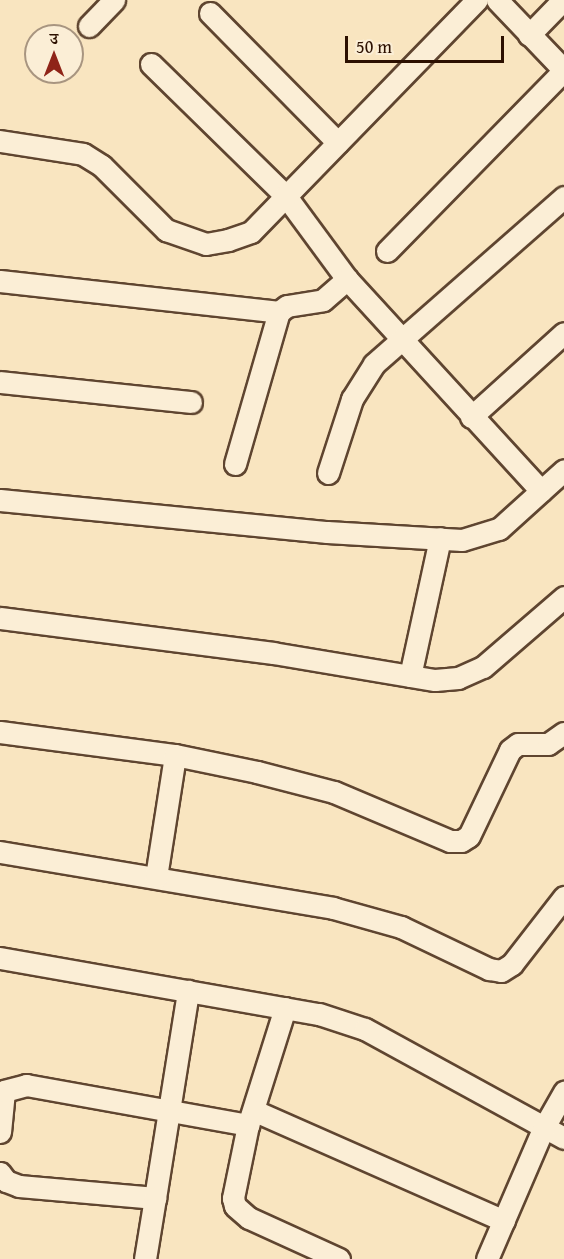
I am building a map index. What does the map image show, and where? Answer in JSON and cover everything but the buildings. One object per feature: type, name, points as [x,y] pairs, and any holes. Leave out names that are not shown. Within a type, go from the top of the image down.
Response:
[{"type":"street","points":[[89,26],[114,0]]},
{"type":"street","points":[[0,141],[83,154],[102,166],[166,230],[206,244],[251,232],[477,0]]},
{"type":"street","points":[[387,251],[564,70],[497,0]]},
{"type":"street","points":[[529,35],[563,0]]},
{"type":"street","points":[[210,13],[338,143]]},
{"type":"street","points":[[151,64],[285,195],[347,279],[541,491]]},
{"type":"street","points":[[328,473],[361,382],[401,339],[564,197]]},
{"type":"street","points":[[235,464],[279,312],[287,306],[323,300],[347,279]]},
{"type":"street","points":[[0,280],[279,312]]},
{"type":"street","points":[[471,417],[564,333]]},
{"type":"street","points":[[0,382],[191,402]]},
{"type":"street","points":[[0,500],[327,532],[440,538],[481,537],[499,529],[564,470]]},
{"type":"street","points":[[410,676],[440,538]]},
{"type":"street","points":[[0,618],[273,653],[410,676],[458,678],[483,667],[564,597]]},
{"type":"street","points":[[0,732],[175,755],[334,792],[450,841],[461,841],[469,836],[510,750],[518,744],[548,744],[564,733]]},
{"type":"street","points":[[156,877],[175,755]]},
{"type":"street","points":[[0,852],[333,908],[401,927],[489,969],[501,971],[512,964],[564,897]]},
{"type":"street","points":[[0,958],[285,1008],[365,1029],[543,1129],[564,1138]]},
{"type":"street","points":[[144,1259],[188,991]]},
{"type":"street","points":[[285,1008],[233,1186],[235,1206],[249,1218],[339,1259]]},
{"type":"street","points":[[0,1132],[4,1092],[18,1086],[169,1111],[251,1118],[504,1221]]},
{"type":"street","points":[[488,1259],[543,1129],[564,1092]]},
{"type":"street","points":[[0,1173],[6,1181],[19,1186],[155,1198]]}]
